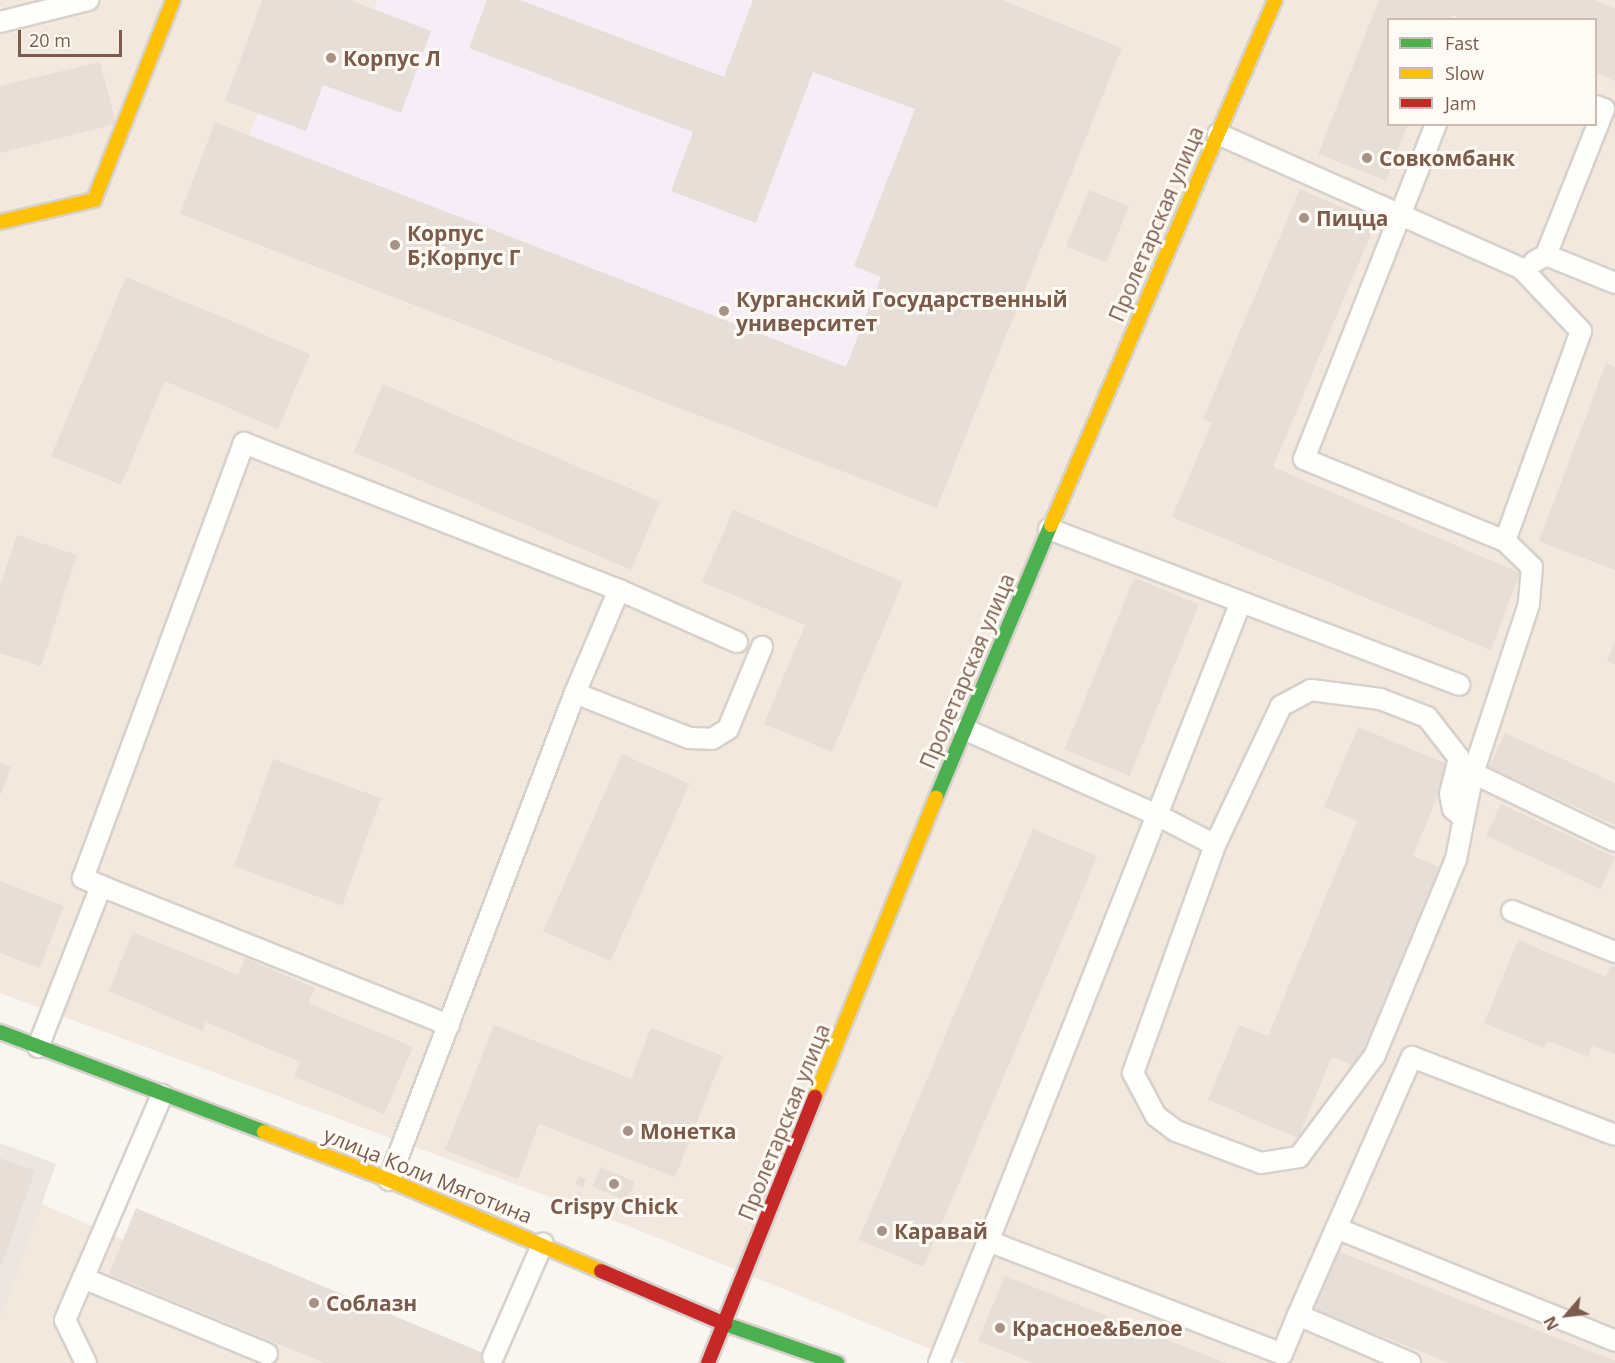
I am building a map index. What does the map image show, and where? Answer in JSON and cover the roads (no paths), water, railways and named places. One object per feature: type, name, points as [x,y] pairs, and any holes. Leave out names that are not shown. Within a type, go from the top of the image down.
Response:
[{"type":"main road","points":[[0,222],[94,200],[172,0]]},
{"type":"main road","name":"Пролетарская улица","points":[[708,1363],[964,729],[1275,0]]},
{"type":"main road","name":"улица Коли Мяготина","points":[[0,1032],[388,1180],[543,1244],[725,1324],[837,1363]]},
{"type":"lane","points":[[0,22],[88,0]]},
{"type":"lane","points":[[1521,268],[1546,255],[1604,110],[1597,106]]},
{"type":"lane","points":[[1435,126],[1304,459],[1505,541],[1532,567],[1529,603],[1473,773],[1464,818],[1452,869],[1375,1055],[1299,1157],[1261,1163],[1176,1131],[1156,1116],[1133,1073],[1215,845],[1281,706],[1311,690],[1380,699],[1427,717],[1459,758],[1450,794],[1453,808],[1464,818]]},
{"type":"lane","points":[[1218,134],[1521,268],[1581,331],[1505,541]]},
{"type":"lane","points":[[1546,255],[1615,283]]},
{"type":"lane","points":[[449,1025],[83,878],[244,443],[619,590],[737,642]]},
{"type":"lane","points":[[1049,529],[1459,685]]},
{"type":"lane","points":[[388,1180],[575,693],[619,590]]},
{"type":"lane","points":[[939,1363],[1241,602]]},
{"type":"lane","points":[[575,693],[689,738],[711,739],[728,729],[762,647]]},
{"type":"lane","points":[[964,729],[1157,815],[1215,845]]},
{"type":"lane","points":[[1473,773],[1615,842]]},
{"type":"lane","points":[[38,1047],[101,886]]},
{"type":"lane","points":[[1512,911],[1615,952]]},
{"type":"lane","points":[[988,1241],[1282,1354],[1412,1057],[1615,1135]]},
{"type":"lane","points":[[86,1363],[65,1320],[162,1095]]},
{"type":"lane","points":[[1336,1228],[1615,1341]]},
{"type":"lane","points":[[493,1357],[543,1244]]},
{"type":"lane","points":[[83,1278],[267,1354]]},
{"type":"lane","points":[[1298,1316],[1410,1363]]},
{"type":"place","name":"Корпус Л","points":[[331,58]]},
{"type":"place","name":"Совкомбанк","points":[[1367,158]]},
{"type":"place","name":"Пицца","points":[[1304,218]]},
{"type":"place","name":"Корпус Б;Корпус Г","points":[[395,245]]},
{"type":"place","name":"Курганский Государственный университет","points":[[724,311]]},
{"type":"place","name":"Монетка","points":[[628,1131]]},
{"type":"place","name":"Crispy Chick","points":[[614,1184]]},
{"type":"place","name":"Каравай","points":[[882,1231]]},
{"type":"place","name":"Соблазн","points":[[314,1303]]},
{"type":"place","name":"Красное&Белое","points":[[1000,1328]]}]
